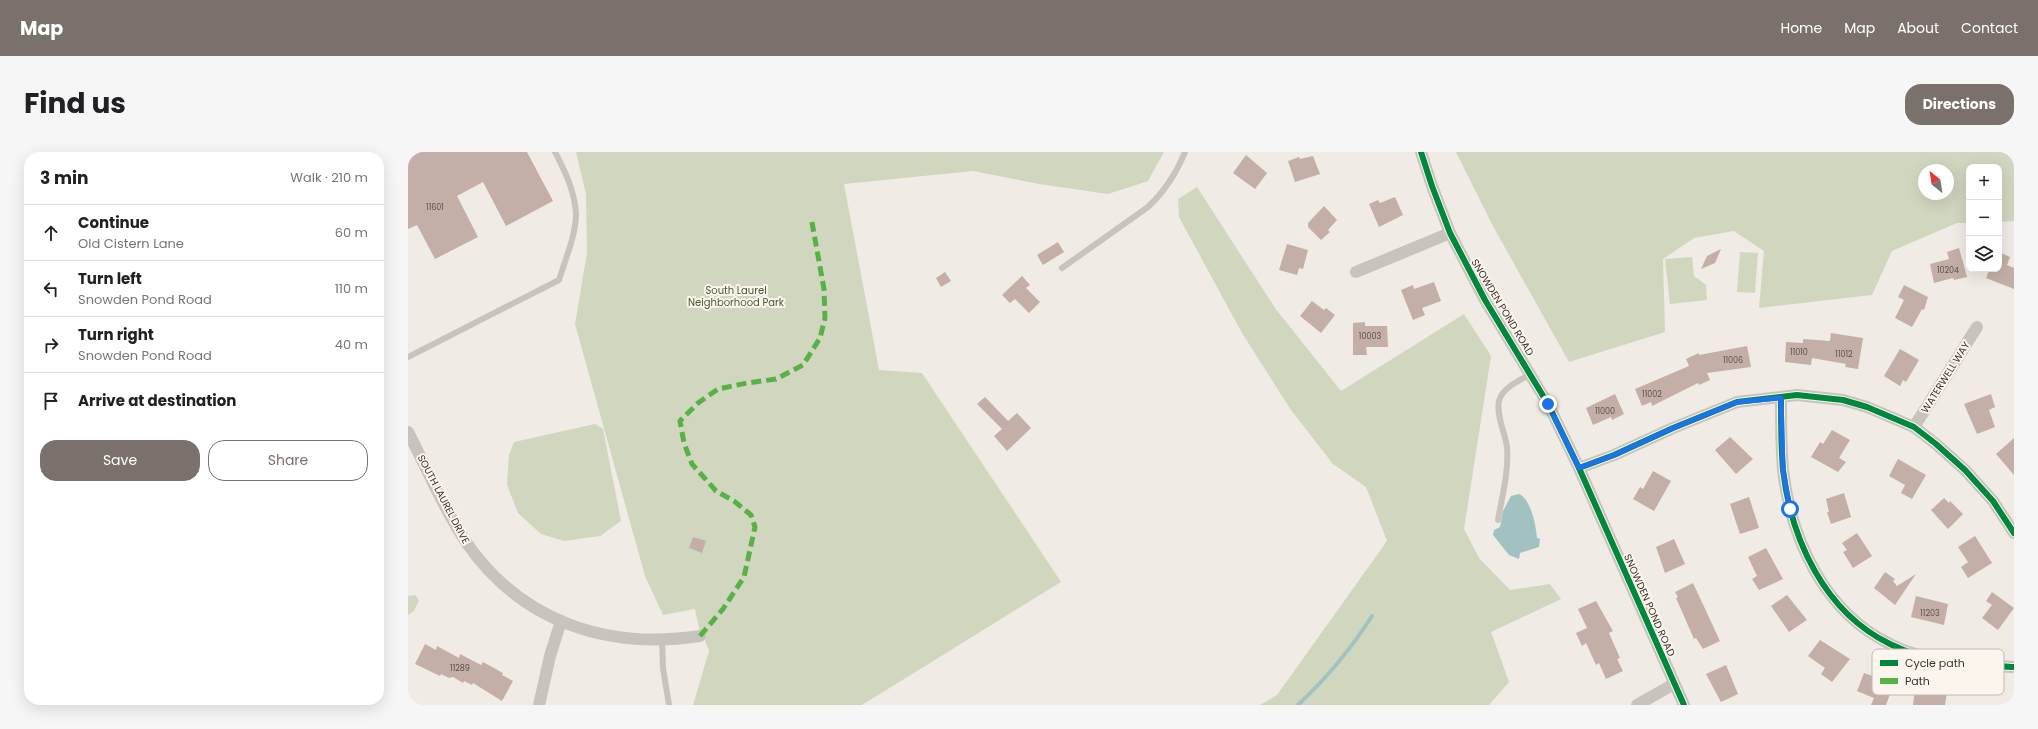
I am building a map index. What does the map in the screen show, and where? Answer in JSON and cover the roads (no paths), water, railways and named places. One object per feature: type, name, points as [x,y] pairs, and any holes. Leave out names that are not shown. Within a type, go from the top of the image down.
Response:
[{"type":"street","name":"SNOWDEN POND ROAD","points":[[1422,152],[1432,186],[1450,233],[1485,300],[1548,404],[1579,468],[1684,705]]},
{"type":"street","points":[[1356,272],[1450,233]]},
{"type":"street","name":"WATERWELL WAY","points":[[1914,427],[1977,327]]},
{"type":"street","points":[[1579,468],[1614,455],[1673,428],[1737,402],[1797,395],[1844,400],[1867,407],[1914,427],[1965,470],[1993,501],[2014,533]]},
{"type":"street","points":[[1781,398],[1783,470],[1792,515],[1813,568],[1825,589],[1840,606],[1869,632],[1902,649]]},
{"type":"street","name":"SOUTH LAUREL DRIVE","points":[[408,432],[454,521],[478,558],[509,589],[542,612],[561,621],[608,636],[632,640],[662,640],[700,636]]},
{"type":"street","points":[[539,705],[550,656],[561,621]]},
{"type":"street","points":[[2004,666],[2014,667]]},
{"type":"street","points":[[1637,705],[1674,684]]},
{"type":"lane","points":[[408,357],[559,280],[574,229],[576,214],[565,171],[555,152]]},
{"type":"lane","points":[[1062,268],[1148,207],[1159,197],[1168,186],[1185,152]]},
{"type":"lane","points":[[1498,520],[1507,462],[1507,447],[1499,402],[1504,392],[1531,374]]},
{"type":"lane","points":[[662,640],[663,668],[669,705]]},
{"type":"water","points":[[1519,494],[1527,501],[1530,507],[1537,538],[1540,539],[1539,547],[1520,553],[1519,559],[1509,555],[1493,535],[1494,530],[1500,527],[1503,511],[1511,496]]},
{"type":"waterway","points":[[1298,705],[1338,663],[1372,616]]},
{"type":"park label","name":"South Laurel Neighborhood Park","points":[[736,296]]}]
